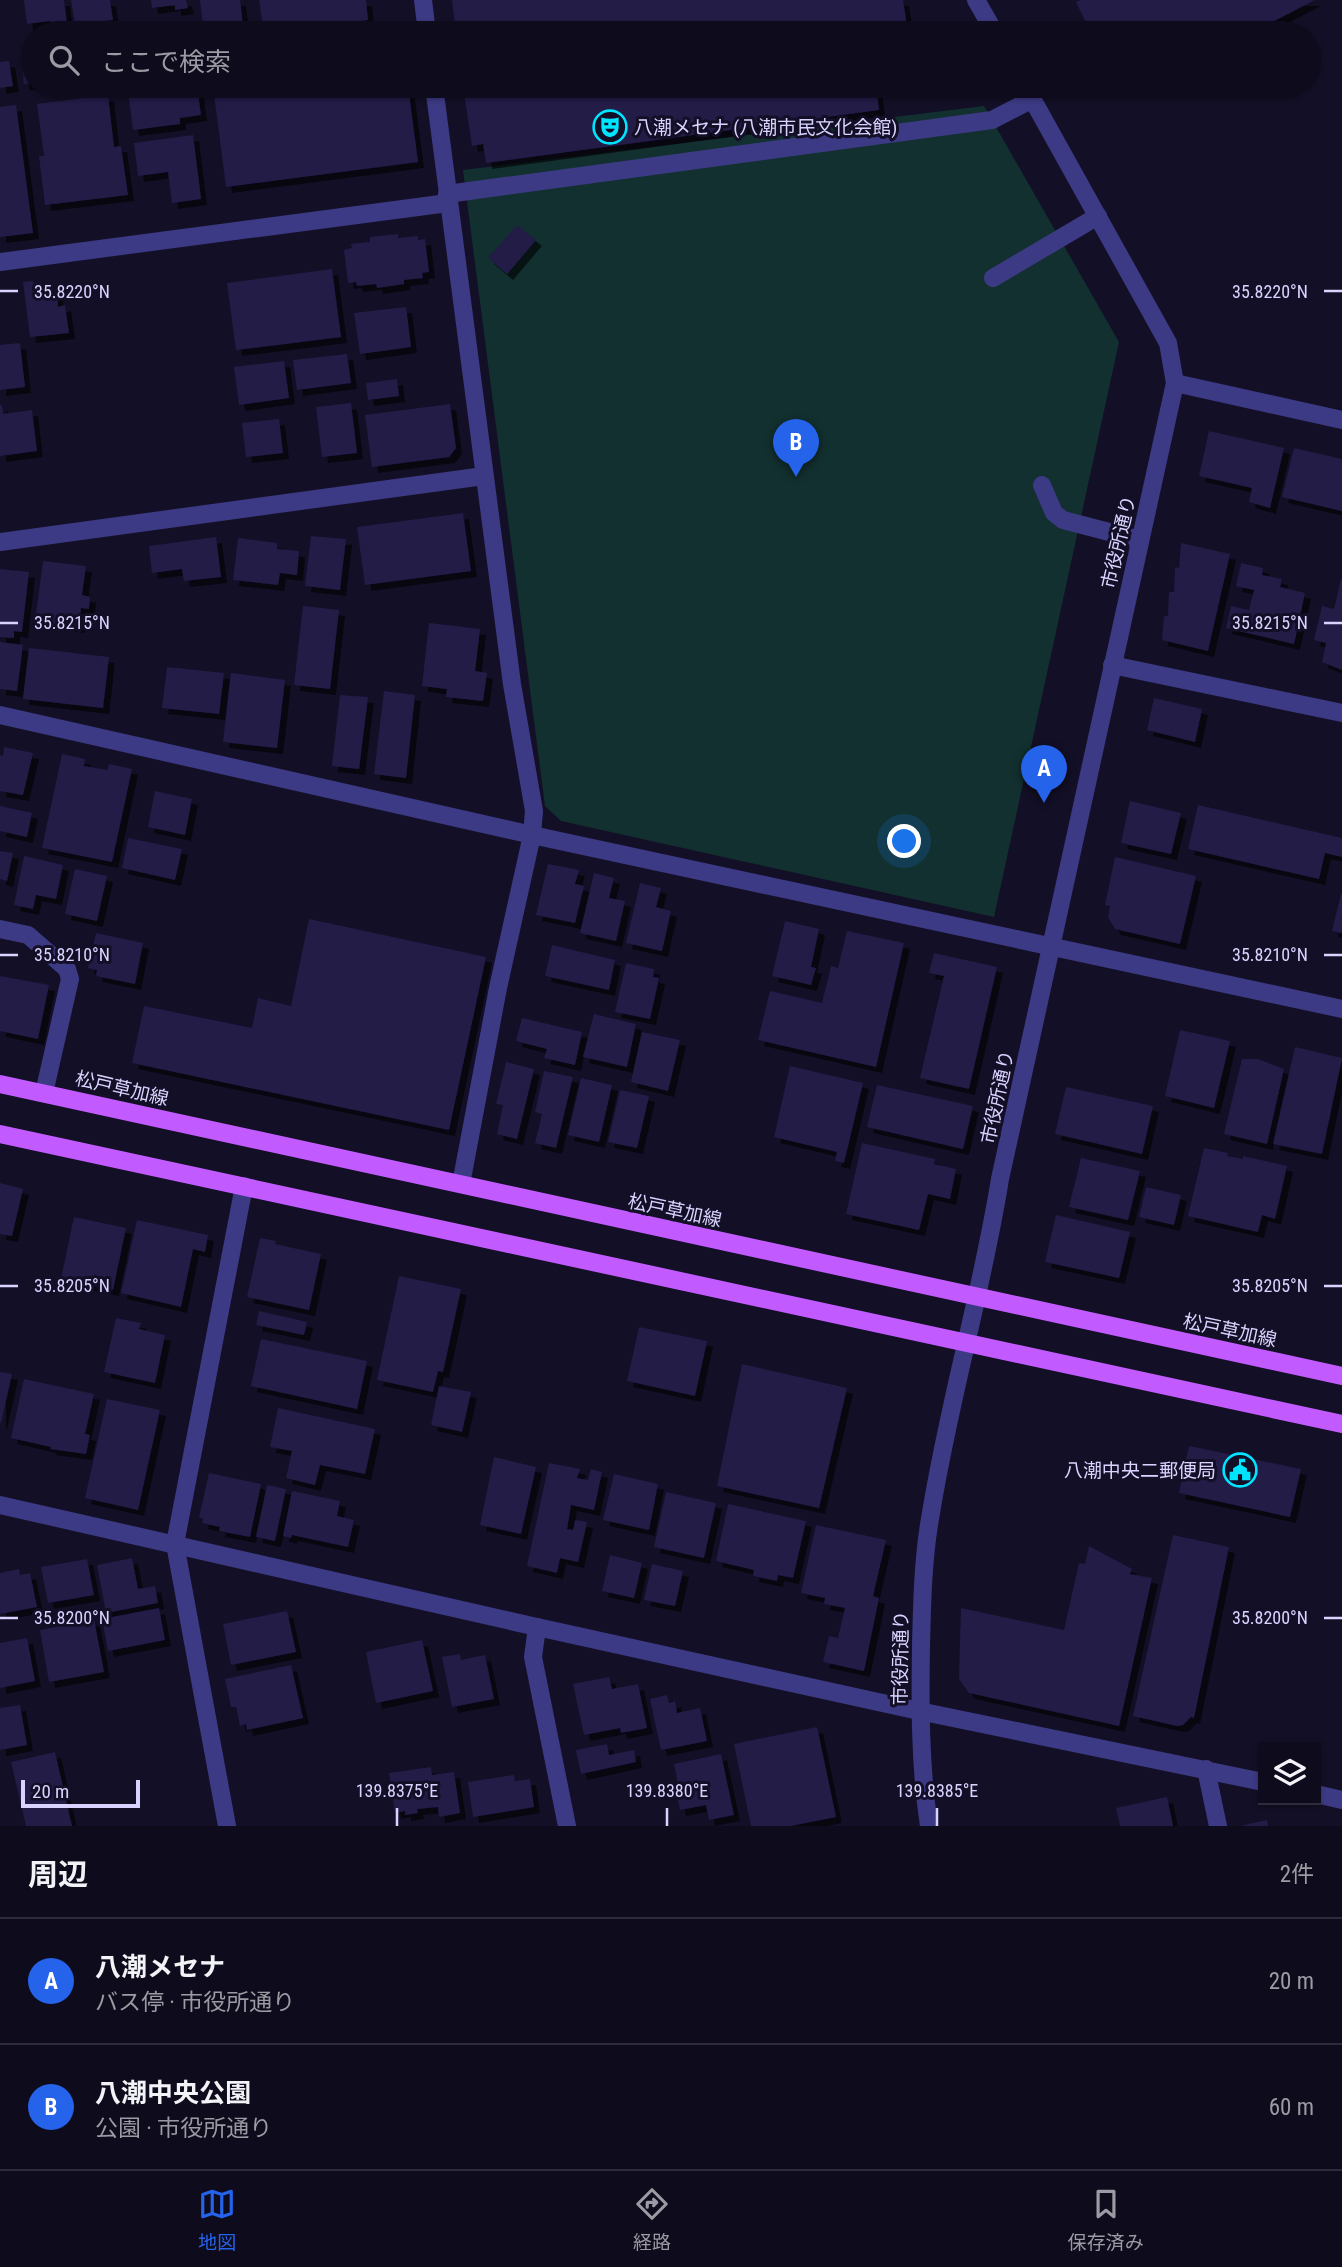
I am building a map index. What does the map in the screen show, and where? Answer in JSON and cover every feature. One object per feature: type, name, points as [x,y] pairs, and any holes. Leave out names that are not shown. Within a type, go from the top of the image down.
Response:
[{"type":"main road","name":"松戸草加線","points":[[0,1084],[1342,1376]]},
{"type":"main road","points":[[0,1134],[1342,1424]]},
{"type":"street","points":[[424,0],[426,21]]},
{"type":"street","points":[[976,0],[988,21]]},
{"type":"street","points":[[435,98],[512,684],[534,811],[532,835],[498,988],[461,1184]]},
{"type":"street","points":[[0,262],[992,120],[1021,98]]},
{"type":"street","points":[[1032,98],[1168,342],[1175,383],[1342,420]]},
{"type":"street","points":[[993,278],[1098,216]]},
{"type":"street","name":"市役所通り","points":[[929,1826],[919,1710],[922,1602],[930,1515],[978,1297],[1000,1179],[1175,383]]},
{"type":"street","points":[[0,542],[484,477]]},
{"type":"street","points":[[1042,485],[1054,513],[1063,520],[1140,540]]},
{"type":"street","points":[[1112,665],[1342,713]]},
{"type":"street","points":[[0,715],[532,835],[1342,1009]]},
{"type":"street","points":[[0,929],[28,935],[67,968],[70,979],[44,1093]]},
{"type":"street","points":[[227,1826],[175,1544],[244,1186]]},
{"type":"street","points":[[0,1505],[537,1627],[1258,1781]]},
{"type":"street","points":[[537,1627],[533,1657],[567,1826]]},
{"type":"street","points":[[1206,1769],[1218,1826]]},
{"type":"street","points":[[1321,1795],[1342,1800]]},
{"type":"green space","points":[[984,106],[1119,342],[994,917],[561,821],[545,806],[463,170]]},
{"type":"building","points":[[24,0],[64,0],[67,21],[27,21]]},
{"type":"building","points":[[71,0],[110,0],[113,20],[74,21]]},
{"type":"building","points":[[151,0],[186,0],[188,8],[175,10],[175,5],[152,8]]},
{"type":"building","points":[[200,0],[240,0],[243,21],[203,21]]},
{"type":"building","points":[[259,0],[366,0],[368,20],[262,21]]},
{"type":"building","points":[[452,0],[903,0],[906,21],[455,21]]},
{"type":"building","points":[[1315,0],[1274,21],[1085,21],[1076,2]]},
{"type":"building","points":[[9,61],[13,86],[0,88],[0,62]]},
{"type":"building","points":[[108,98],[114,147],[121,146],[128,195],[45,205],[39,156],[44,156],[37,104]]},
{"type":"building","points":[[129,98],[199,98],[201,115],[180,118],[180,124],[133,130]]},
{"type":"building","points":[[215,98],[410,98],[418,162],[226,187]]},
{"type":"building","name":"八潮メセナ (八潮市民文化会館)","points":[[465,98],[878,98],[879,110],[486,163],[483,144],[472,146]]},
{"type":"building","points":[[16,105],[33,233],[0,237],[0,107]]},
{"type":"building","points":[[193,135],[201,199],[172,203],[168,172],[138,176],[134,143]]},
{"type":"building","points":[[517,225],[536,240],[507,274],[488,258]]},
{"type":"building","points":[[398,234],[398,238],[418,236],[418,240],[425,239],[429,272],[422,273],[423,278],[377,288],[376,284],[357,286],[356,282],[348,283],[344,250],[352,248],[351,244],[370,242],[370,237]]},
{"type":"building","points":[[332,269],[341,337],[236,350],[227,283]]},
{"type":"building","points":[[33,281],[34,289],[45,287],[45,295],[57,293],[58,307],[65,305],[69,333],[30,337],[23,282]]},
{"type":"building","points":[[406,307],[411,347],[360,354],[354,313]]},
{"type":"building","points":[[20,343],[25,387],[0,390],[0,345]]},
{"type":"building","points":[[347,354],[351,383],[297,390],[293,360]]},
{"type":"building","points":[[284,361],[289,398],[239,405],[234,367]]},
{"type":"building","points":[[397,379],[399,396],[368,400],[366,383]]},
{"type":"building","points":[[351,403],[357,453],[322,457],[316,407]]},
{"type":"building","points":[[450,404],[456,448],[449,457],[372,467],[365,415]]},
{"type":"building","points":[[0,405],[3,414],[32,410],[37,451],[0,456]]},
{"type":"building","points":[[279,419],[283,453],[246,457],[242,423]]},
{"type":"building","points":[[1209,431],[1284,448],[1270,508],[1249,502],[1252,488],[1199,476]]},
{"type":"building","points":[[1294,448],[1342,459],[1342,511],[1282,497]]},
{"type":"building","points":[[463,513],[471,571],[365,585],[357,527]]},
{"type":"building","points":[[311,536],[346,539],[340,590],[305,586]]},
{"type":"building","points":[[216,537],[221,577],[184,581],[182,569],[152,573],[149,546]]},
{"type":"building","points":[[238,538],[277,543],[277,549],[299,551],[297,575],[280,573],[278,585],[233,580]]},
{"type":"building","points":[[1181,543],[1230,554],[1208,651],[1162,640],[1164,616],[1168,616],[1169,592],[1174,592],[1175,567],[1179,568]]},
{"type":"building","points":[[43,561],[86,566],[82,595],[90,597],[89,609],[81,608],[79,627],[35,622]]},
{"type":"building","points":[[1241,563],[1263,568],[1262,575],[1282,579],[1280,587],[1305,593],[1294,644],[1226,628],[1231,606],[1249,610],[1254,590],[1236,586]]},
{"type":"building","points":[[0,569],[29,572],[22,632],[14,631],[14,638],[0,637]]},
{"type":"building","points":[[1341,579],[1342,670],[1322,662],[1326,643],[1314,640],[1322,606],[1334,609]]},
{"type":"building","points":[[303,606],[339,610],[330,689],[294,685]]},
{"type":"building","points":[[429,623],[480,629],[475,671],[487,673],[483,701],[446,697],[447,689],[422,686]]},
{"type":"building","points":[[0,642],[23,645],[17,691],[0,689]]},
{"type":"building","points":[[29,648],[109,657],[103,708],[23,699]]},
{"type":"building","points":[[167,667],[224,673],[219,714],[162,708]]},
{"type":"building","points":[[231,673],[285,680],[277,748],[223,742]]},
{"type":"building","points":[[384,691],[415,695],[406,778],[374,774]]},
{"type":"building","points":[[340,695],[368,697],[359,769],[332,766]]},
{"type":"building","points":[[1154,698],[1202,709],[1195,742],[1147,730]]},
{"type":"building","points":[[4,747],[33,753],[23,795],[0,791],[0,755],[3,756]]},
{"type":"building","points":[[62,754],[85,759],[84,766],[107,770],[109,764],[132,769],[112,862],[42,848]]},
{"type":"building","points":[[155,791],[192,799],[185,835],[148,827]]},
{"type":"building","points":[[1130,801],[1181,813],[1171,854],[1121,843]]},
{"type":"building","points":[[1198,805],[1342,838],[1342,857],[1325,853],[1319,879],[1188,849]]},
{"type":"building","points":[[0,806],[32,813],[27,837],[0,831]]},
{"type":"building","points":[[128,838],[182,849],[175,880],[122,868]]},
{"type":"building","points":[[0,851],[13,853],[7,881],[0,879]]},
{"type":"building","points":[[24,856],[63,865],[56,899],[36,895],[33,909],[14,905]]},
{"type":"building","points":[[1115,857],[1196,876],[1180,944],[1115,929],[1108,917],[1110,906],[1105,905]]},
{"type":"building","points":[[548,864],[579,870],[575,884],[584,886],[575,923],[536,915]]},
{"type":"building","points":[[75,869],[107,876],[97,921],[65,914]]},
{"type":"building","points":[[594,873],[614,878],[609,898],[625,901],[616,941],[580,933]]},
{"type":"building","points":[[640,883],[661,888],[656,907],[671,911],[662,951],[626,943]]},
{"type":"building","points":[[1342,894],[1342,933],[1332,931]]},
{"type":"building","points":[[309,919],[486,957],[449,1130],[132,1063],[144,1006],[252,1028],[258,998],[291,1006]]},
{"type":"building","points":[[785,921],[819,929],[811,967],[816,968],[811,985],[772,976]]},
{"type":"building","points":[[847,931],[904,943],[876,1067],[758,1040],[770,991],[822,1003],[831,966],[838,968]]},
{"type":"building","points":[[96,933],[143,943],[135,984],[96,976],[97,970],[88,968]]},
{"type":"building","points":[[552,945],[615,960],[609,990],[545,976]]},
{"type":"building","points":[[934,953],[997,967],[969,1089],[920,1078],[944,976],[929,973]]},
{"type":"building","points":[[626,963],[654,969],[653,977],[659,978],[650,1019],[615,1012]]},
{"type":"building","points":[[0,976],[49,985],[38,1039],[0,1031]]},
{"type":"building","points":[[594,1014],[636,1024],[627,1067],[583,1057]]},
{"type":"building","points":[[522,1018],[582,1032],[575,1065],[544,1058],[547,1049],[516,1041]]},
{"type":"building","points":[[1180,1030],[1230,1041],[1214,1108],[1165,1096]]},
{"type":"building","points":[[642,1032],[680,1040],[668,1091],[631,1082]]},
{"type":"building","points":[[1295,1047],[1342,1058],[1322,1154],[1273,1144]]},
{"type":"building","points":[[1242,1059],[1258,1059],[1284,1069],[1267,1144],[1224,1134]]},
{"type":"building","points":[[506,1062],[534,1069],[517,1139],[497,1134],[503,1105],[496,1104]]},
{"type":"building","points":[[790,1066],[863,1083],[844,1163],[835,1161],[837,1152],[774,1137]]},
{"type":"building","points":[[544,1071],[573,1077],[556,1148],[535,1143],[542,1114],[535,1112]]},
{"type":"building","points":[[581,1078],[612,1085],[599,1142],[568,1135]]},
{"type":"building","points":[[877,1085],[973,1106],[963,1149],[867,1127]]},
{"type":"building","points":[[1066,1087],[1153,1106],[1142,1154],[1055,1134]]},
{"type":"building","points":[[620,1090],[649,1096],[637,1148],[608,1142]]},
{"type":"building","points":[[862,1143],[935,1159],[934,1164],[956,1169],[950,1199],[928,1194],[919,1230],[846,1214]]},
{"type":"building","points":[[1204,1148],[1228,1153],[1227,1156],[1243,1159],[1243,1156],[1287,1166],[1275,1219],[1262,1215],[1258,1232],[1188,1216]]},
{"type":"building","points":[[1081,1158],[1140,1171],[1128,1220],[1069,1207]]},
{"type":"building","points":[[0,1183],[23,1189],[12,1236],[0,1234]]},
{"type":"building","points":[[1146,1187],[1181,1195],[1174,1225],[1139,1217]]},
{"type":"building","points":[[1056,1215],[1130,1232],[1119,1278],[1045,1262]]},
{"type":"building","points":[[74,1217],[126,1228],[113,1290],[61,1279]]},
{"type":"building","points":[[137,1220],[208,1235],[205,1252],[193,1249],[181,1307],[121,1293]]},
{"type":"building","points":[[260,1238],[321,1254],[309,1310],[247,1297]]},
{"type":"building","points":[[399,1276],[461,1289],[443,1372],[438,1371],[433,1392],[377,1380]]},
{"type":"building","points":[[259,1311],[307,1322],[304,1335],[256,1325]]},
{"type":"building","points":[[116,1318],[141,1323],[139,1329],[165,1335],[155,1383],[104,1372]]},
{"type":"building","points":[[639,1327],[707,1341],[695,1396],[627,1381]]},
{"type":"building","points":[[261,1339],[367,1361],[357,1409],[251,1386]]},
{"type":"building","points":[[742,1364],[847,1388],[819,1508],[717,1486]]},
{"type":"building","points":[[0,1372],[12,1374],[1,1423],[0,1423]]},
{"type":"building","points":[[24,1379],[94,1394],[85,1434],[90,1435],[86,1454],[50,1449],[51,1447],[11,1438]]},
{"type":"building","points":[[439,1386],[471,1392],[462,1432],[431,1425]]},
{"type":"building","points":[[107,1399],[160,1410],[138,1510],[85,1498]]},
{"type":"building","points":[[278,1408],[375,1429],[365,1474],[320,1465],[315,1485],[286,1478],[292,1451],[270,1447]]},
{"type":"building","points":[[1189,1446],[1301,1469],[1290,1517],[1179,1493]]},
{"type":"building","points":[[494,1457],[536,1467],[521,1534],[480,1525]]},
{"type":"building","points":[[549,1463],[580,1469],[577,1478],[588,1480],[591,1469],[602,1472],[594,1510],[571,1505],[567,1529],[573,1530],[575,1520],[587,1522],[578,1562],[560,1558],[557,1573],[527,1566]]},
{"type":"building","points":[[209,1473],[261,1484],[250,1537],[219,1531],[220,1527],[202,1523],[203,1518],[199,1518]]},
{"type":"building","points":[[614,1474],[658,1484],[649,1530],[603,1520]]},
{"type":"building","points":[[267,1485],[286,1489],[275,1541],[256,1537]]},
{"type":"building","points":[[292,1491],[340,1501],[337,1516],[354,1520],[348,1547],[292,1535],[291,1538],[283,1536]]},
{"type":"building","points":[[666,1492],[716,1503],[704,1558],[654,1547]]},
{"type":"building","points":[[728,1504],[806,1521],[793,1578],[778,1575],[777,1581],[753,1576],[754,1570],[716,1561]]},
{"type":"building","points":[[816,1525],[886,1540],[873,1596],[879,1598],[864,1671],[823,1662],[829,1636],[838,1638],[845,1608],[824,1604],[825,1598],[801,1593]]},
{"type":"building","points":[[1173,1535],[1229,1547],[1194,1718],[1191,1717],[1183,1725],[1177,1726],[1133,1716]]},
{"type":"building","points":[[1089,1546],[1132,1569],[1130,1574],[1152,1578],[1119,1726],[969,1693],[959,1679],[961,1608],[1064,1630],[1079,1563],[1085,1564]]},
{"type":"building","points":[[610,1555],[642,1563],[634,1598],[602,1591]]},
{"type":"building","points":[[132,1558],[138,1589],[155,1586],[158,1603],[106,1613],[97,1565]]},
{"type":"building","points":[[87,1559],[94,1595],[48,1603],[41,1567]]},
{"type":"building","points":[[652,1564],[683,1571],[675,1606],[644,1600]]},
{"type":"building","points":[[19,1569],[20,1575],[30,1573],[37,1607],[0,1614],[0,1573]]},
{"type":"building","points":[[159,1608],[165,1640],[108,1651],[102,1619]]},
{"type":"building","points":[[287,1611],[296,1652],[231,1665],[223,1624]]},
{"type":"building","points":[[94,1619],[104,1672],[49,1682],[40,1630]]},
{"type":"building","points":[[27,1638],[35,1681],[0,1688],[0,1643]]},
{"type":"building","points":[[422,1640],[433,1691],[376,1703],[366,1652]]},
{"type":"building","points":[[460,1654],[461,1660],[485,1655],[494,1699],[452,1707],[442,1657]]},
{"type":"building","points":[[291,1665],[303,1718],[247,1730],[246,1724],[240,1726],[236,1707],[231,1707],[225,1679]]},
{"type":"building","points":[[609,1677],[612,1689],[638,1684],[647,1728],[621,1733],[620,1728],[584,1735],[573,1684]]},
{"type":"building","points":[[667,1695],[669,1703],[675,1701],[677,1713],[700,1708],[707,1741],[661,1750],[650,1699]]},
{"type":"building","points":[[20,1705],[27,1745],[0,1750],[0,1708]]},
{"type":"building","points":[[817,1727],[836,1817],[791,1826],[751,1826],[734,1744]]},
{"type":"building","points":[[607,1744],[609,1755],[634,1750],[636,1762],[581,1774],[576,1750]]},
{"type":"building","points":[[55,1752],[72,1826],[26,1826],[11,1762]]},
{"type":"building","points":[[721,1754],[734,1815],[709,1820],[706,1805],[680,1810],[674,1764]]},
{"type":"building","points":[[431,1767],[432,1775],[454,1772],[460,1813],[439,1817],[438,1807],[417,1809],[418,1813],[405,1815],[405,1811],[395,1813],[389,1773]]},
{"type":"building","points":[[514,1775],[515,1781],[530,1779],[534,1807],[473,1817],[468,1782]]},
{"type":"building","points":[[1167,1797],[1173,1826],[1120,1826],[1116,1808]]},
{"type":"building","points":[[1267,1820],[1268,1826],[1244,1826],[1244,1825]]},
{"type":"place","name":"八潮メセナ (八潮市民文化会館)","points":[[610,127]]},
{"type":"place","name":"八潮中央公園","points":[[796,477]]},
{"type":"place","name":"八潮メセナ","points":[[1044,803]]},
{"type":"place","name":"八潮中央二郵便局","points":[[1240,1470]]}]
